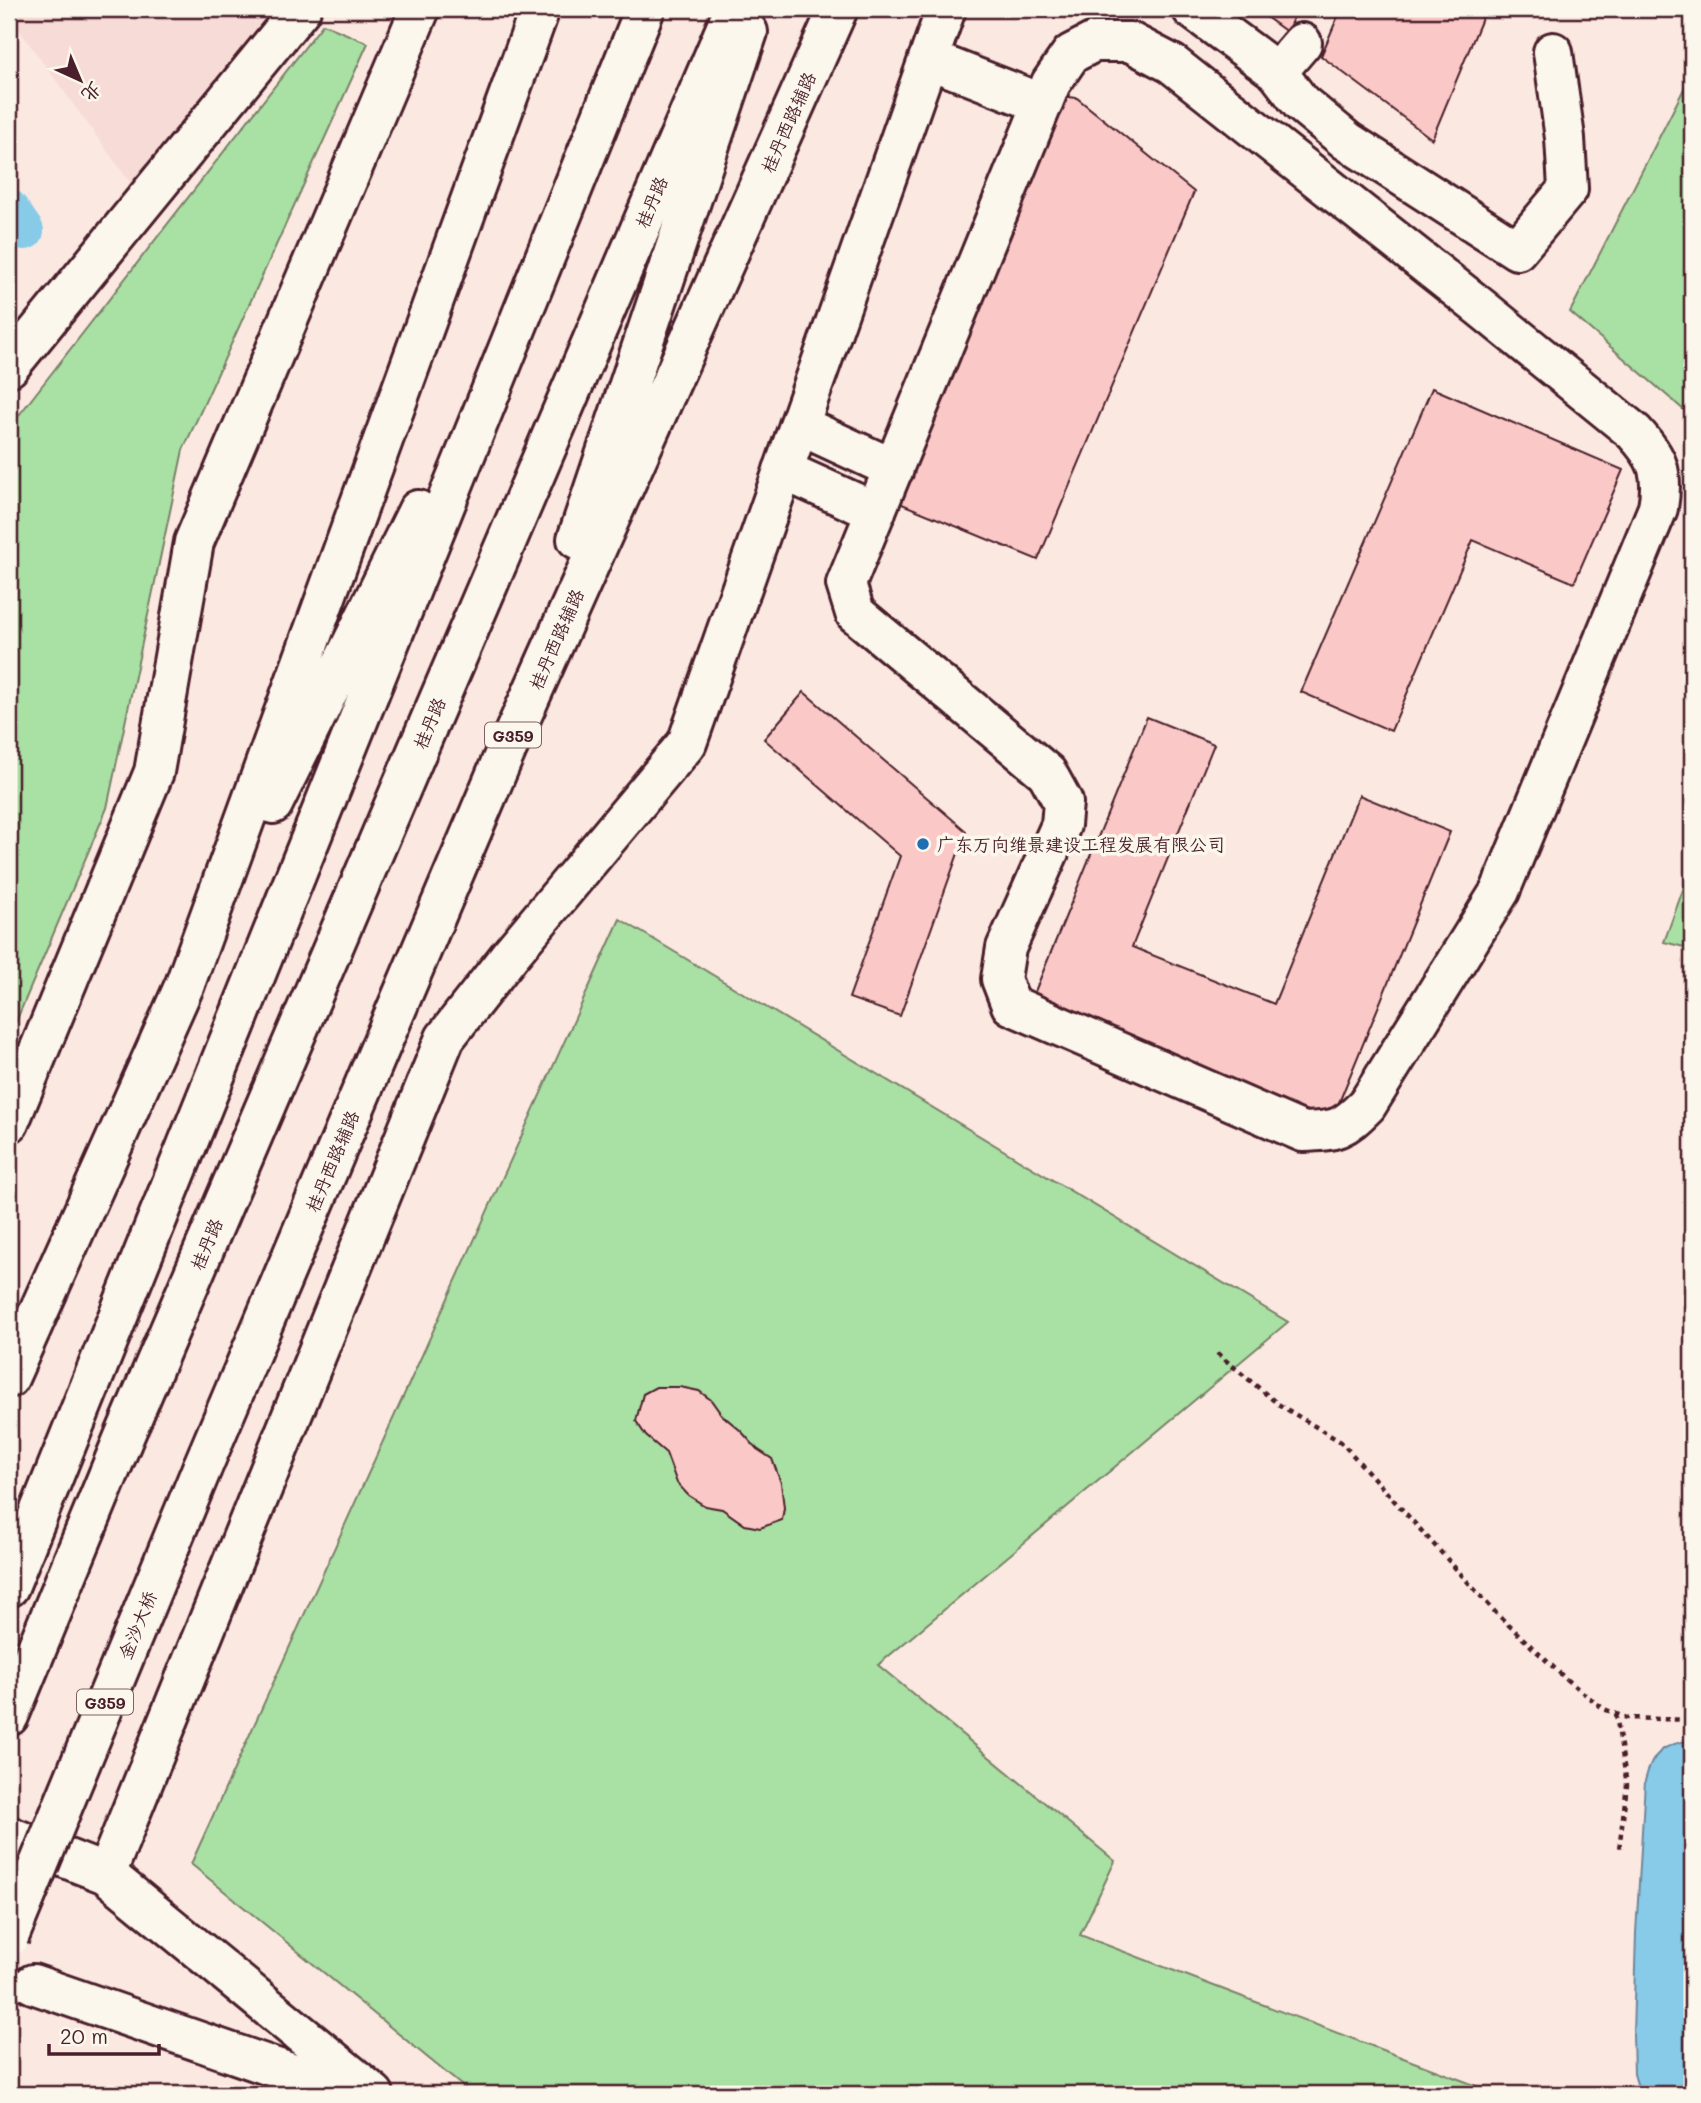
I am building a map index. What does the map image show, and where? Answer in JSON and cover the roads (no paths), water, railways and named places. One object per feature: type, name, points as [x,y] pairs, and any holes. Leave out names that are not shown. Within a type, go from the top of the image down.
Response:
[{"type":"main road","points":[[9,367],[301,9]]},
{"type":"main road","points":[[9,1123],[154,772],[194,542],[420,9]]},
{"type":"main road","points":[[185,984],[540,9]]},
{"type":"main road","points":[[9,1587],[645,9]]},
{"type":"main road","name":"桂丹路","points":[[9,1716],[124,1437],[734,9]]},
{"type":"main road","points":[[502,760],[757,9]]},
{"type":"main road","name":"桂丹西路辅路","points":[[202,1468],[502,760],[838,9]]},
{"type":"main road","points":[[106,1874],[445,1038],[510,955],[687,743],[946,9]]},
{"type":"main road","points":[[1192,9],[1277,72],[1301,103],[1346,141],[1517,250],[1568,189],[1565,138],[1553,52]]},
{"type":"main road","points":[[1094,42],[1130,42],[1172,64],[1634,432],[1649,449],[1659,469],[1661,486],[1657,508],[1500,891],[1367,1105],[1351,1121],[1332,1132],[1303,1132],[1011,1005],[1002,979],[1006,948],[1061,825],[1063,802],[1046,773],[855,613],[846,584],[894,469],[1051,83],[1071,54],[1094,42]]},
{"type":"main road","points":[[1277,72],[1302,43]]},
{"type":"main road","points":[[928,59],[1043,104]]},
{"type":"main road","points":[[9,1378],[185,984],[554,231]]},
{"type":"main road","points":[[799,425],[894,469]]},
{"type":"main road","points":[[783,470],[876,512]]},
{"type":"main road","name":"金沙大桥","points":[[9,1937],[202,1468]]},
{"type":"main road","points":[[9,1836],[106,1874],[374,2094]]},
{"type":"main road","points":[[33,1984],[351,2094]]},
{"type":"water","points":[[1692,1740],[1692,2094],[1643,2094],[1634,2074],[1633,2035],[1645,1781],[1651,1763],[1661,1751],[1674,1744]]},
{"type":"waterway","points":[[9,208],[25,231]]},
{"type":"place","name":"广东万向维景建设工程发展有限公司","points":[[923,844]]}]
